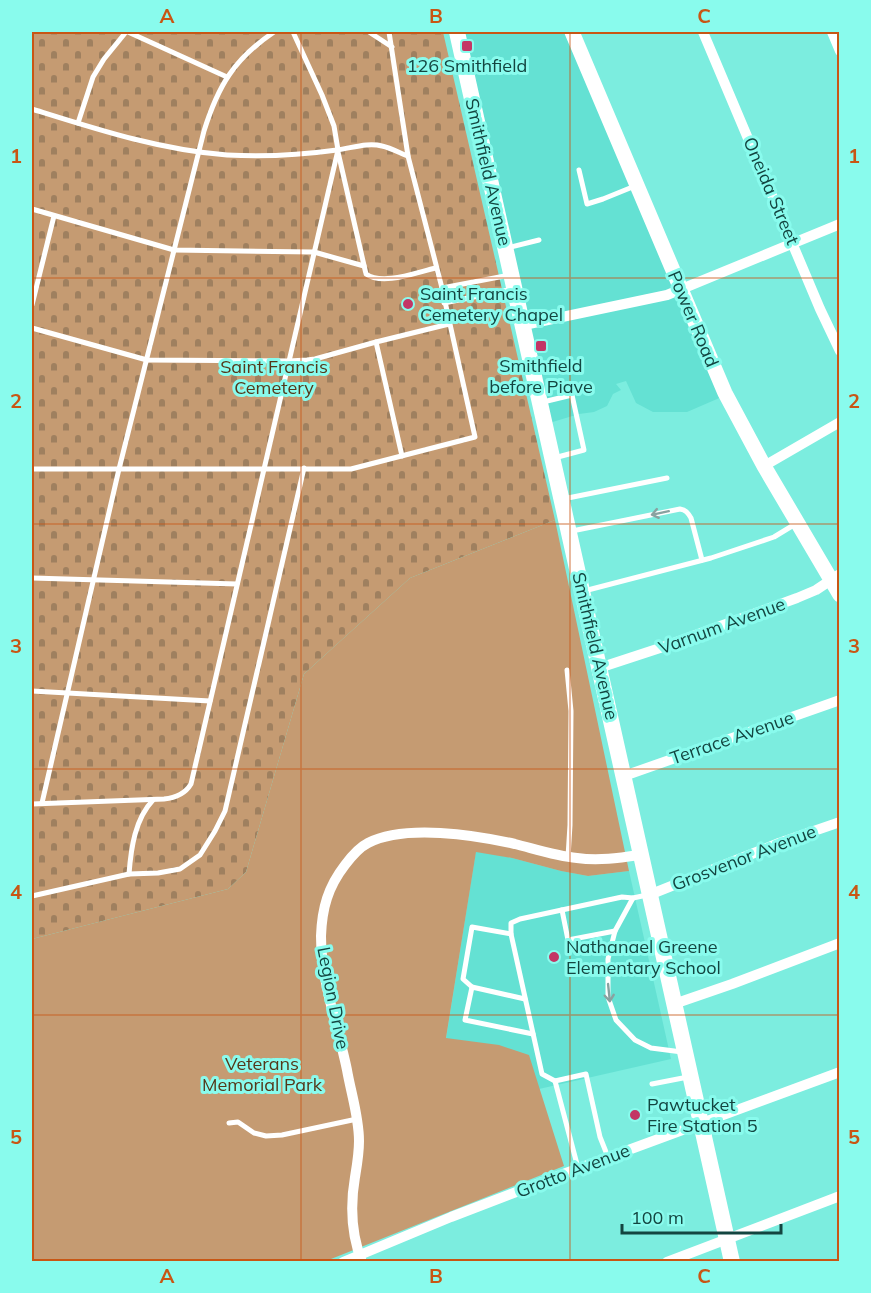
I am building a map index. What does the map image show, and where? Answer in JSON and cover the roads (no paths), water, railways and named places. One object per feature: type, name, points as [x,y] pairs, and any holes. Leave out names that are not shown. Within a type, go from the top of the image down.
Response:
[{"type":"main road","name":"Smithfield Avenue","points":[[457,32],[624,776],[640,855],[641,897],[674,1004],[732,1262]]},
{"type":"main road","name":"Power Road","points":[[572,32],[725,393],[764,466],[835,577],[840,595]]},
{"type":"street","name":"Oneida Street","points":[[703,32],[840,351]]},
{"type":"street","points":[[832,32],[840,51]]},
{"type":"street","points":[[524,326],[667,295],[840,224]]},
{"type":"street","points":[[764,466],[840,422]]},
{"type":"street","name":"Varnum Avenue","points":[[599,668],[797,598],[816,590],[835,577]]},
{"type":"street","name":"Terrace Avenue","points":[[624,776],[840,700]]},
{"type":"street","name":"Grosvenor Avenue","points":[[641,897],[779,843],[840,822]]},
{"type":"street","name":"Legion Drive","points":[[361,1258],[351,1220],[352,1197],[359,1156],[357,1119],[331,1009],[321,937],[324,908],[330,888],[351,857],[366,844],[381,838],[423,833],[488,839],[568,857],[600,860],[640,855]]},
{"type":"street","points":[[674,1004],[840,942]]},
{"type":"street","name":"Grotto Avenue","points":[[343,1262],[361,1258],[451,1217],[578,1168],[840,1072]]},
{"type":"street","points":[[667,1262],[840,1197]]},
{"type":"lane","points":[[78,123],[93,78],[104,59],[127,32],[227,77]]},
{"type":"lane","points":[[42,803],[119,469],[210,111],[218,92],[233,68],[274,32]]},
{"type":"lane","points":[[293,32],[334,126],[366,274],[372,278],[381,279],[436,268]]},
{"type":"lane","points":[[369,32],[392,47]]},
{"type":"lane","points":[[32,469],[351,469],[475,437],[442,288],[408,156],[390,32]]},
{"type":"lane","points":[[32,109],[148,143],[199,151],[258,156],[338,150],[360,146],[383,146],[408,156]]},
{"type":"lane","points":[[32,804],[173,798],[187,790],[190,784],[338,150]]},
{"type":"lane","points":[[579,170],[588,204],[637,185]]},
{"type":"lane","points":[[32,209],[174,250],[314,252],[364,266]]},
{"type":"lane","points":[[32,305],[54,216]]},
{"type":"lane","points":[[506,248],[539,240]]},
{"type":"lane","points":[[442,288],[513,281]]},
{"type":"lane","points":[[444,303],[513,281]]},
{"type":"lane","points":[[32,328],[147,360],[289,361],[315,359],[449,324]]},
{"type":"lane","points":[[376,342],[402,456]]},
{"type":"lane","points":[[540,402],[572,395],[584,450],[553,458]]},
{"type":"lane","points":[[32,896],[129,874],[158,873],[180,869],[200,855],[225,811],[304,468]]},
{"type":"lane","points":[[562,499],[667,478]]},
{"type":"lane","points":[[569,532],[680,508],[684,509],[691,518],[702,560]]},
{"type":"lane","points":[[582,591],[702,560],[774,537],[798,522]]},
{"type":"lane","points":[[32,578],[237,584]]},
{"type":"lane","points":[[567,670],[571,711],[568,857]]},
{"type":"lane","points":[[32,691],[210,701]]},
{"type":"lane","points":[[129,874],[138,827],[144,809],[153,800]]},
{"type":"lane","points":[[609,1157],[600,1137],[586,1074],[555,1081],[542,1074],[511,934],[512,923],[520,919],[622,897],[641,897]]},
{"type":"lane","points":[[641,897],[615,931],[608,958],[608,997],[616,1020],[635,1040],[651,1048],[685,1053]]},
{"type":"lane","points":[[562,910],[568,940],[615,931]]},
{"type":"lane","points":[[511,934],[472,927],[463,978],[472,987],[525,999]]},
{"type":"lane","points":[[472,987],[465,1020],[533,1035]]},
{"type":"lane","points":[[652,1084],[690,1076]]},
{"type":"lane","points":[[555,1081],[578,1168]]},
{"type":"lane","points":[[229,1123],[238,1122],[254,1133],[266,1136],[357,1119]]},
{"type":"place","name":"126 Smithfield","points":[[467,46]]},
{"type":"place","name":"Saint Francis Cemetery Chapel","points":[[408,304]]},
{"type":"place","name":"Smithfield before Piave","points":[[541,346]]},
{"type":"place","name":"Nathanael Greene Elementary School","points":[[554,957]]},
{"type":"place","name":"Pawtucket Fire Station 5","points":[[635,1115]]},
{"type":"park label","name":"Saint Francis Cemetery","points":[[274,377]]},
{"type":"park label","name":"Veterans Memorial Park","points":[[262,1074]]}]
